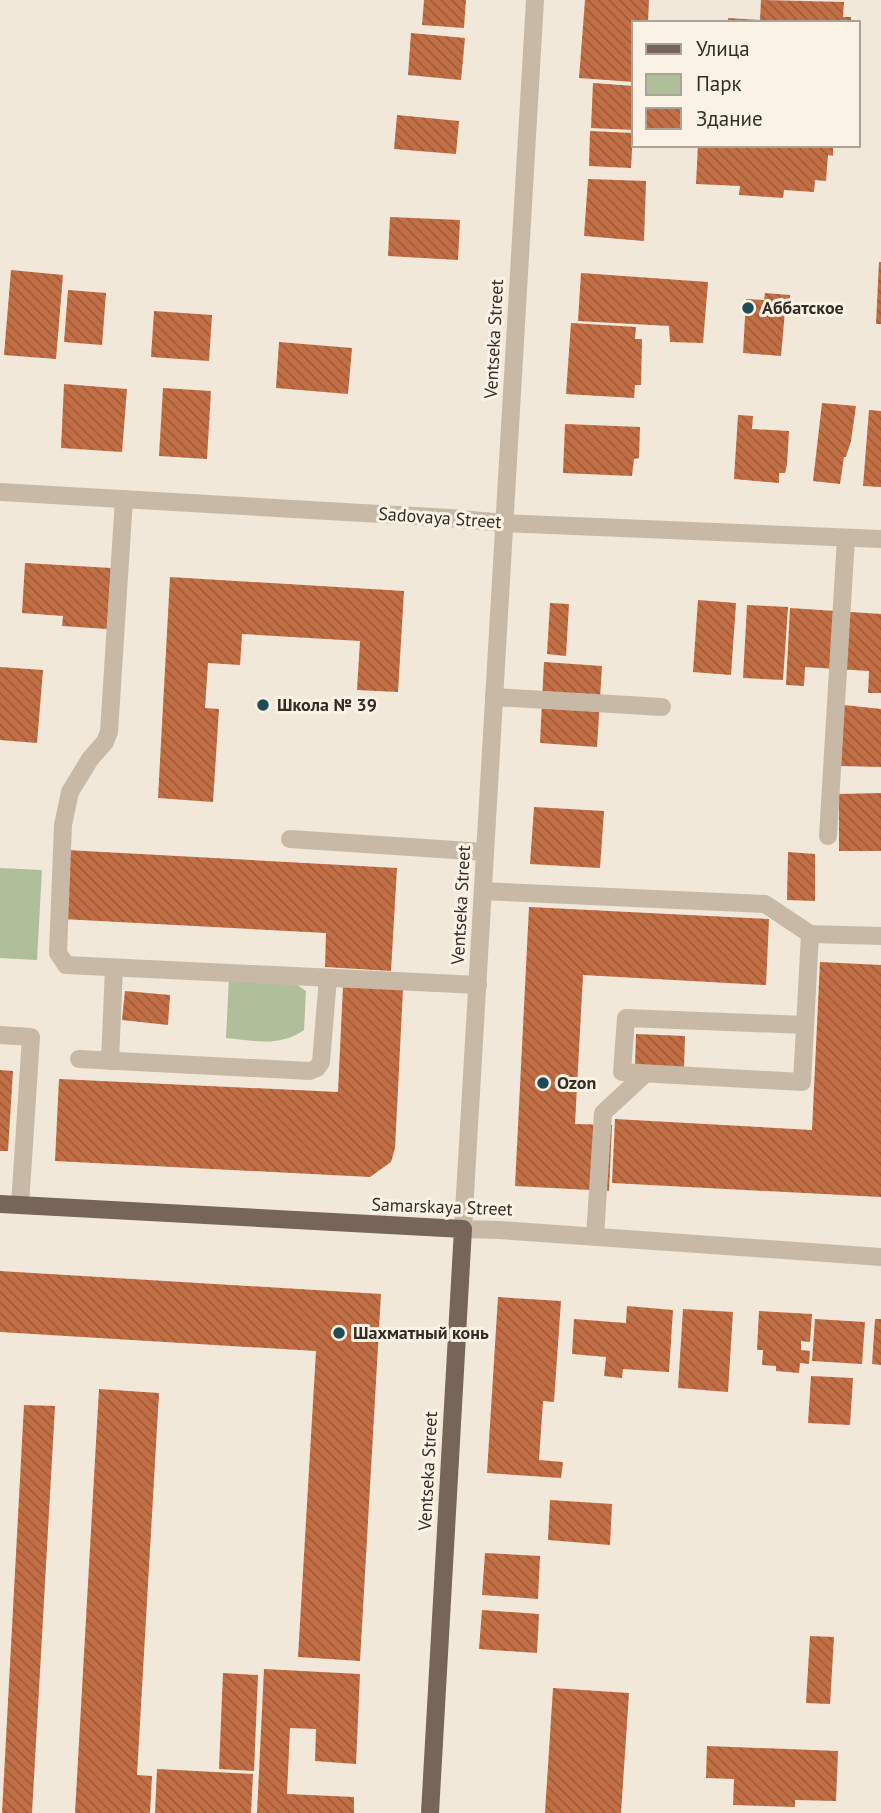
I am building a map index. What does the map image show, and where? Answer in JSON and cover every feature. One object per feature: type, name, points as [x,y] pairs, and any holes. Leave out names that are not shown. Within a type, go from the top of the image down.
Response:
[{"type":"main road","name":"Samarskaya Street","points":[[0,1204],[463,1229]]},
{"type":"main road","name":"Ventseka Street","points":[[430,1813],[463,1229]]},
{"type":"street","name":"Ventseka Street","points":[[463,1229],[535,0]]},
{"type":"street","name":"Sadovaya Street","points":[[0,492],[504,523],[881,539]]},
{"type":"street","points":[[124,499],[109,732],[70,792],[63,825],[58,953],[61,962],[66,965],[114,968],[478,985]]},
{"type":"street","points":[[828,836],[846,538]]},
{"type":"street","points":[[494,697],[662,707]]},
{"type":"street","points":[[290,839],[485,852]]},
{"type":"street","points":[[483,891],[765,904],[810,934],[881,936]]},
{"type":"street","points":[[805,1025],[626,1018],[622,1072],[802,1082],[810,934]]},
{"type":"street","points":[[110,1061],[114,968]]},
{"type":"street","points":[[79,1059],[310,1071],[317,1068],[321,1062],[328,978]]},
{"type":"street","points":[[0,1035],[31,1037],[20,1205]]},
{"type":"street","points":[[595,1237],[603,1113],[645,1074]]},
{"type":"street","name":"Samarskaya Street","points":[[463,1229],[881,1257]]},
{"type":"green space","points":[[0,868],[42,870],[37,960],[0,958]]},
{"type":"green space","points":[[229,977],[292,981],[306,991],[304,1030],[276,1041],[226,1038]]},
{"type":"building","points":[[424,0],[466,0],[464,28],[422,25]]},
{"type":"building","points":[[585,0],[649,0],[648,21],[632,21],[632,82],[579,78]]},
{"type":"building","points":[[761,0],[844,2],[843,17],[851,17],[851,21],[728,21],[728,18],[760,20]]},
{"type":"building","points":[[411,33],[465,38],[461,80],[408,75]]},
{"type":"building","points":[[593,83],[632,86],[632,130],[591,128]]},
{"type":"building","points":[[397,115],[459,121],[456,154],[394,149]]},
{"type":"building","points":[[590,131],[632,133],[631,168],[589,166]]},
{"type":"building","points":[[698,147],[833,147],[833,156],[828,155],[826,181],[815,180],[814,192],[784,190],[783,198],[739,195],[740,186],[696,184]]},
{"type":"building","points":[[588,179],[646,181],[644,241],[584,236]]},
{"type":"building","points":[[390,217],[460,220],[458,260],[388,256]]},
{"type":"building","points":[[879,262],[881,324],[876,324]]},
{"type":"building","points":[[11,270],[63,275],[56,359],[4,355]]},
{"type":"building","points":[[581,273],[708,282],[703,343],[670,342],[669,326],[578,321]]},
{"type":"building","points":[[68,290],[106,293],[102,345],[64,342]]},
{"type":"building","points":[[765,293],[790,295],[790,300],[786,300],[781,356],[743,353],[746,299],[764,300]]},
{"type":"building","points":[[154,311],[212,315],[209,361],[151,357]]},
{"type":"building","points":[[571,323],[636,327],[635,339],[642,339],[641,385],[635,385],[634,398],[566,394]]},
{"type":"building","points":[[279,342],[352,348],[348,394],[276,388]]},
{"type":"building","points":[[64,384],[127,389],[122,452],[61,448]]},
{"type":"building","points":[[163,388],[211,391],[207,459],[159,456]]},
{"type":"building","points":[[822,403],[856,406],[851,441],[844,457],[840,484],[813,481]]},
{"type":"building","points":[[869,410],[881,411],[881,487],[863,486]]},
{"type":"building","points":[[738,415],[753,416],[752,429],[789,431],[787,465],[785,473],[779,473],[779,483],[734,479]]},
{"type":"building","points":[[565,424],[640,427],[639,458],[634,459],[632,476],[563,473]]},
{"type":"building","points":[[25,563],[111,568],[107,629],[62,626],[63,616],[22,613]]},
{"type":"building","points":[[170,577],[404,591],[398,692],[357,690],[360,641],[242,634],[240,665],[208,663],[205,708],[219,709],[213,802],[158,798]]},
{"type":"building","points":[[698,600],[736,603],[731,675],[693,672]]},
{"type":"building","points":[[550,603],[569,604],[566,656],[547,654]]},
{"type":"building","points":[[747,605],[788,607],[783,680],[743,678]]},
{"type":"building","points":[[790,608],[881,614],[881,693],[868,693],[869,671],[805,667],[804,686],[786,685]]},
{"type":"building","points":[[544,662],[602,666],[597,747],[540,743]]},
{"type":"building","points":[[0,667],[43,670],[37,743],[0,740]]},
{"type":"building","points":[[844,705],[881,709],[881,767],[841,766]]},
{"type":"building","points":[[881,793],[881,851],[839,851],[839,794]]},
{"type":"building","points":[[534,807],[604,811],[600,868],[530,864]]},
{"type":"building","points":[[66,850],[397,868],[391,971],[325,967],[326,933],[62,919]]},
{"type":"building","points":[[788,852],[815,854],[815,901],[787,900]]},
{"type":"building","points":[[529,907],[769,919],[766,985],[583,975],[575,1124],[612,1125],[609,1191],[515,1186]]},
{"type":"building","points":[[820,962],[881,965],[881,1197],[612,1183],[615,1119],[812,1130]]},
{"type":"building","points":[[343,986],[403,989],[395,1148],[391,1162],[370,1177],[55,1161],[59,1079],[338,1092]]},
{"type":"building","points":[[125,991],[170,995],[168,1025],[122,1020]]},
{"type":"building","points":[[636,1034],[685,1036],[684,1068],[635,1066]]},
{"type":"building","points":[[0,1070],[13,1071],[8,1151],[0,1151]]},
{"type":"building","points":[[0,1271],[381,1294],[360,1661],[298,1657],[316,1351],[0,1332]]},
{"type":"building","points":[[498,1297],[561,1301],[554,1402],[543,1401],[539,1460],[563,1462],[561,1478],[487,1473]]},
{"type":"building","points":[[627,1306],[673,1310],[669,1372],[623,1369],[622,1378],[604,1376],[606,1357],[572,1354],[574,1319],[626,1323]]},
{"type":"building","points":[[683,1309],[733,1312],[728,1392],[678,1388]]},
{"type":"building","points":[[759,1311],[812,1314],[810,1342],[801,1341],[801,1350],[810,1351],[809,1364],[800,1363],[799,1373],[776,1371],[776,1366],[762,1365],[763,1350],[757,1350]]},
{"type":"building","points":[[815,1319],[865,1322],[862,1364],[812,1361]]},
{"type":"building","points":[[875,1319],[881,1319],[881,1365],[872,1364]]},
{"type":"building","points":[[811,1376],[853,1378],[850,1425],[808,1423]]},
{"type":"building","points":[[99,1389],[159,1393],[137,1775],[152,1776],[150,1813],[75,1813]]},
{"type":"building","points":[[24,1405],[55,1406],[32,1813],[2,1813]]},
{"type":"building","points":[[550,1500],[612,1504],[610,1545],[548,1540]]},
{"type":"building","points":[[485,1553],[540,1556],[538,1599],[482,1595]]},
{"type":"building","points":[[482,1610],[539,1614],[537,1653],[479,1649]]},
{"type":"building","points":[[810,1636],[834,1637],[830,1704],[806,1703]]},
{"type":"building","points":[[264,1669],[360,1674],[356,1764],[315,1761],[316,1729],[290,1728],[287,1794],[354,1797],[354,1813],[257,1813]]},
{"type":"building","points":[[223,1673],[258,1675],[254,1771],[219,1769]]},
{"type":"building","points":[[553,1688],[629,1693],[621,1813],[545,1813]]},
{"type":"building","points":[[707,1746],[838,1751],[836,1801],[795,1800],[795,1807],[733,1805],[734,1779],[706,1778]]},
{"type":"building","points":[[157,1769],[253,1774],[251,1813],[155,1813]]},
{"type":"place","name":"Аббатское","points":[[748,308]]},
{"type":"place","name":"Школа № 39","points":[[263,705]]},
{"type":"place","name":"Ozon","points":[[543,1083]]},
{"type":"place","name":"Шахматный конь","points":[[339,1333]]}]
